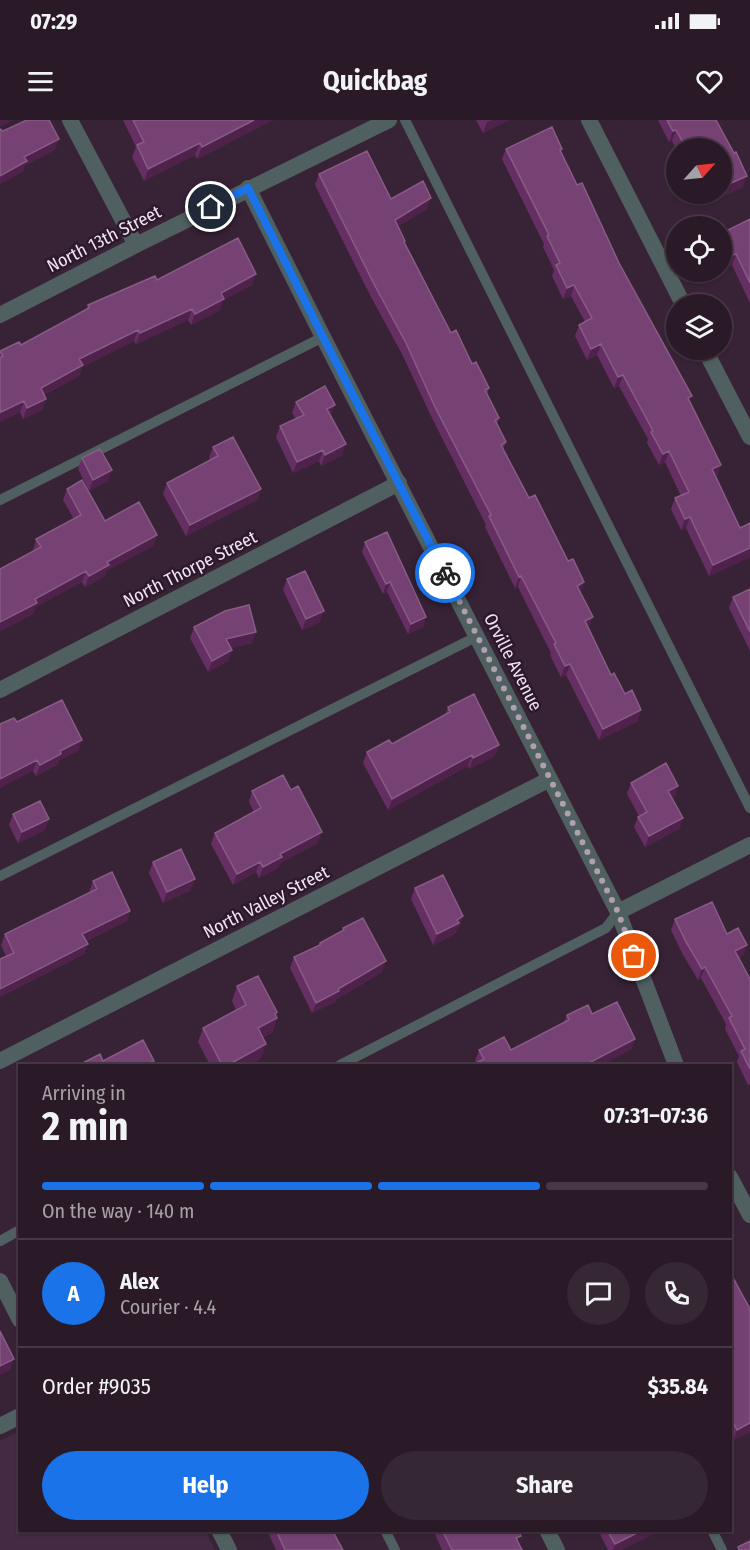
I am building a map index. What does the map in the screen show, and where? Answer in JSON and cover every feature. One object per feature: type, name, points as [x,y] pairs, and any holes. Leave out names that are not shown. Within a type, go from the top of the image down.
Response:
[{"type":"street","points":[[70,120],[136,245]]},
{"type":"street","name":"North 13th Street","points":[[0,315],[248,188],[389,120]]},
{"type":"street","points":[[589,120],[678,294]]},
{"type":"street","name":"Orville Avenue","points":[[248,188],[618,912],[676,1064]]},
{"type":"street","points":[[710,360],[750,437]]},
{"type":"street","name":"North Thorpe Street","points":[[0,690],[399,483]]},
{"type":"street","name":"North Valley Street","points":[[0,1060],[550,779]]},
{"type":"street","points":[[618,912],[750,845]]},
{"type":"street","points":[[732,1181],[750,1215]]},
{"type":"street","points":[[0,1281],[18,1316]]},
{"type":"street","points":[[0,1426],[18,1417]]},
{"type":"street","points":[[220,1532],[229,1550]]},
{"type":"street","points":[[548,1532],[557,1550]]},
{"type":"lane","points":[[405,120],[750,808]]},
{"type":"lane","points":[[0,500],[323,337]]},
{"type":"lane","points":[[0,876],[478,636]]},
{"type":"lane","points":[[342,1064],[606,927],[618,912]]},
{"type":"lane","points":[[0,1240],[18,1231]]},
{"type":"lane","points":[[386,1532],[395,1550]]},
{"type":"lane","points":[[713,1532],[722,1550]]},
{"type":"shaded area","points":[[18,1432],[18,1532],[206,1532],[215,1550],[0,1550],[0,1441]]},
{"type":"building","points":[[27,120],[49,120],[59,139],[24,157],[27,161],[0,176],[0,129],[3,131]]},
{"type":"building","points":[[133,120],[254,120],[202,147],[200,143],[148,169],[137,145],[144,142]]},
{"type":"building","points":[[667,120],[716,120],[726,138],[680,138],[676,130],[673,131]]},
{"type":"building","points":[[552,127],[577,185],[582,183],[619,263],[666,349],[666,360],[672,360],[692,396],[688,398],[721,465],[712,469],[740,528],[750,523],[750,548],[713,565],[690,517],[685,519],[675,498],[689,492],[669,451],[663,454],[623,375],[618,377],[601,344],[591,349],[579,325],[592,318],[574,285],[567,288],[556,265],[560,263],[547,236],[549,235],[506,149]]},
{"type":"building","points":[[732,149],[734,153],[736,152],[747,176],[732,183]]},
{"type":"building","points":[[367,151],[391,199],[423,181],[431,198],[395,220],[404,242],[451,333],[456,330],[472,364],[476,362],[489,388],[485,390],[499,418],[495,420],[506,442],[501,445],[529,498],[535,495],[568,561],[573,559],[584,582],[577,586],[593,617],[585,621],[611,675],[614,673],[625,694],[632,690],[641,710],[603,729],[570,664],[565,666],[554,644],[556,643],[521,576],[519,577],[406,343],[319,174]]},
{"type":"building","points":[[750,219],[750,283],[736,254],[732,253],[732,228]]},
{"type":"building","points":[[238,238],[256,274],[221,293],[224,299],[195,314],[192,309],[140,333],[138,330],[79,359],[83,365],[41,388],[46,399],[27,408],[24,401],[1,412],[0,358],[3,356],[0,351],[19,342],[21,345],[89,308],[88,305],[155,276],[157,280]]},
{"type":"building","points":[[325,386],[335,405],[327,409],[346,444],[325,455],[323,450],[297,462],[280,426],[304,415],[296,402]]},
{"type":"building","points":[[233,437],[261,489],[190,525],[167,483],[218,456],[213,447]]},
{"type":"building","points":[[100,449],[112,470],[93,480],[82,458]]},
{"type":"building","points":[[82,480],[105,521],[139,502],[157,535],[107,562],[109,565],[89,576],[86,571],[35,599],[37,603],[0,622],[0,569],[41,547],[36,539],[81,515],[67,489]]},
{"type":"building","points":[[387,532],[426,617],[411,624],[390,582],[386,584],[365,542]]},
{"type":"building","points":[[305,571],[324,611],[306,619],[287,579]]},
{"type":"building","points":[[750,589],[750,632],[733,597]]},
{"type":"building","points":[[249,605],[256,632],[226,639],[232,650],[212,661],[194,627],[225,611]]},
{"type":"building","points":[[474,694],[499,745],[473,758],[472,755],[392,799],[367,752],[389,740],[392,744],[450,712],[448,707]]},
{"type":"building","points":[[62,700],[82,740],[60,751],[61,754],[40,765],[37,760],[0,779],[0,724],[14,718],[17,722]]},
{"type":"building","points":[[666,763],[678,786],[668,791],[683,818],[649,836],[638,817],[647,812],[631,783]]},
{"type":"building","points":[[283,775],[291,790],[298,786],[322,832],[280,854],[282,857],[263,867],[260,862],[237,874],[215,833],[261,808],[252,791]]},
{"type":"building","points":[[40,801],[49,819],[22,832],[13,814]]},
{"type":"building","points":[[181,849],[195,879],[167,892],[153,862]]},
{"type":"building","points":[[112,872],[130,911],[82,934],[88,944],[0,989],[0,959],[14,953],[5,934],[97,889],[93,881]]},
{"type":"building","points":[[443,875],[463,916],[457,920],[459,923],[437,934],[415,888]]},
{"type":"building","points":[[712,902],[727,934],[738,928],[747,945],[735,951],[750,979],[750,1069],[741,1051],[745,1049],[729,1018],[732,1016],[705,967],[702,969],[686,942],[675,919]]},
{"type":"building","points":[[363,918],[386,961],[316,1003],[294,957],[320,945],[344,930],[343,928]]},
{"type":"building","points":[[258,976],[277,1012],[275,1014],[277,1018],[258,1028],[266,1044],[230,1064],[221,1064],[203,1028],[246,1005],[237,986]]},
{"type":"building","points":[[617,1002],[635,1039],[587,1064],[474,1064],[484,1059],[479,1050],[504,1037],[511,1050],[569,1020],[567,1015],[588,1005],[592,1014]]},
{"type":"building","points":[[143,1040],[154,1061],[148,1064],[81,1064],[100,1054],[103,1061]]},
{"type":"building","points":[[732,1276],[750,1309],[750,1423],[737,1430],[732,1421]]},
{"type":"building","points":[[0,1331],[14,1359],[0,1366]]},
{"type":"building","points":[[277,1532],[333,1532],[343,1550],[285,1550]]},
{"type":"building","points":[[443,1532],[519,1532],[521,1536],[516,1538],[522,1550],[452,1550]]},
{"type":"building","points":[[608,1532],[639,1532],[615,1544]]},
{"type":"building","points":[[750,1541],[750,1550],[739,1550],[738,1547]]},
{"type":"way so far","points":[[445,573],[618,912],[634,956]]},
{"type":"route","points":[[211,207],[248,188],[445,573]]}]
